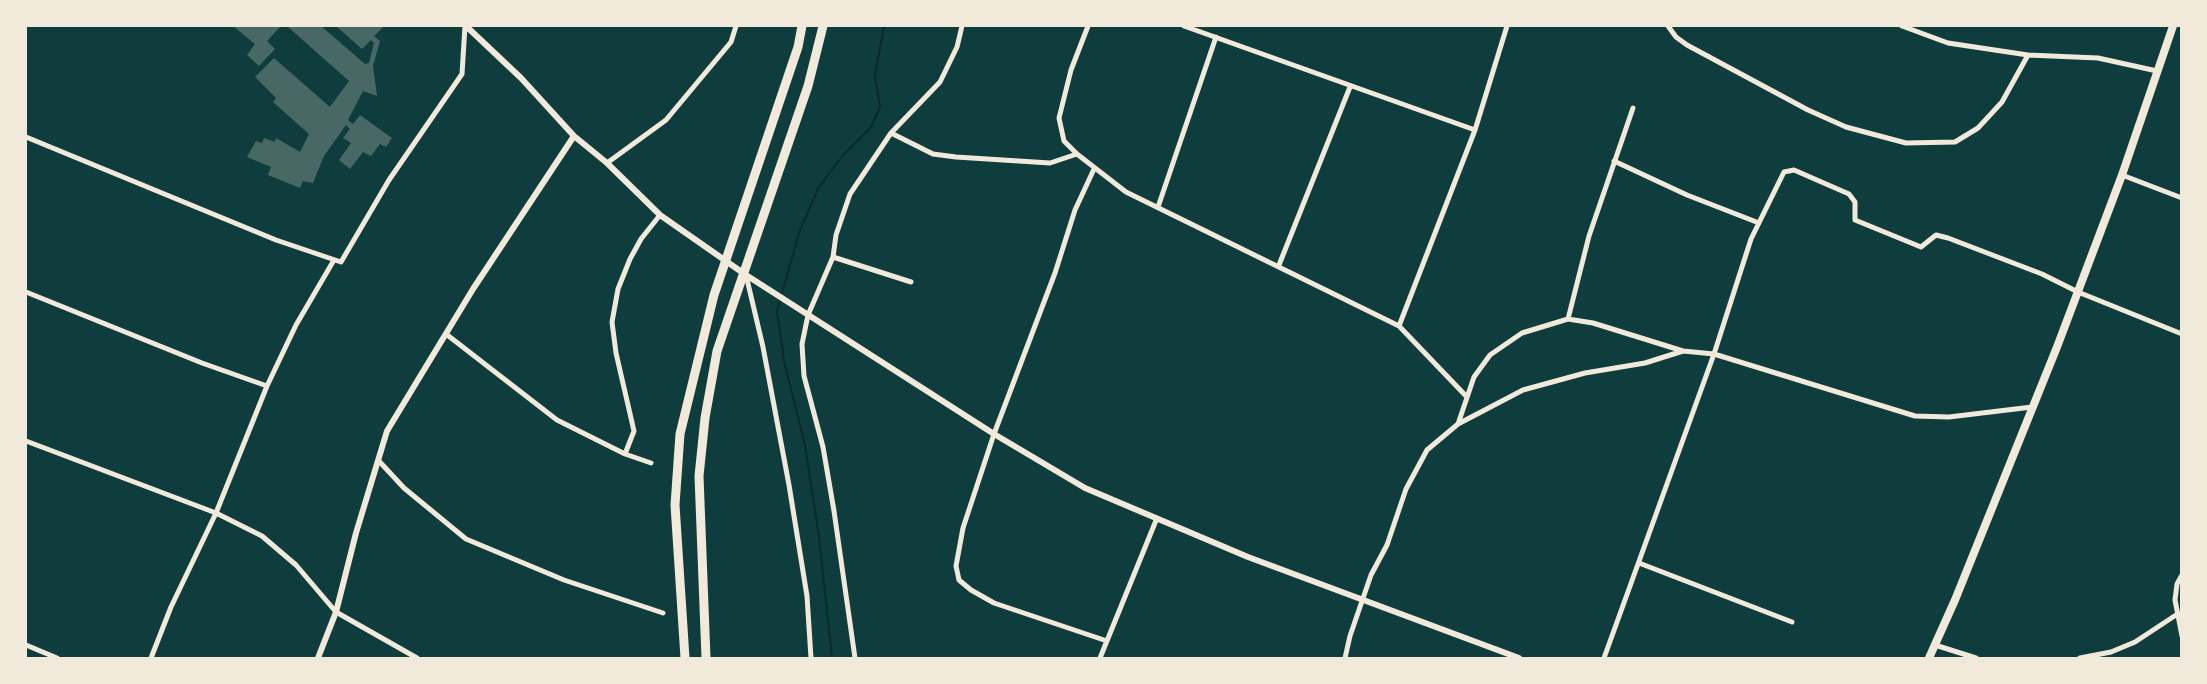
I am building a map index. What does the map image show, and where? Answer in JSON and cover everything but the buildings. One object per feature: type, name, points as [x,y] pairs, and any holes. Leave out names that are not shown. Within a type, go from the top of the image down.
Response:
[{"type":"highway","points":[[685,658],[675,505],[680,434],[714,295],[798,47],[802,26]]},
{"type":"highway","points":[[706,658],[699,476],[705,418],[717,351],[808,86],[823,26]]},
{"type":"main road","points":[[1929,658],[1955,600],[2078,292],[2122,176],[2173,26]]},
{"type":"street","points":[[466,26],[521,78],[574,136],[607,163],[660,216],[746,275],[994,434],[1085,488],[1157,519],[1519,658]]},
{"type":"street","points":[[26,137],[276,240],[341,262],[389,180],[462,74],[466,26]]},
{"type":"street","points":[[607,163],[666,120],[731,42],[736,26]]},
{"type":"street","points":[[855,658],[825,457],[804,376],[802,344],[808,315],[833,257],[836,235],[850,194],[891,133],[940,82],[957,47],[962,26]]},
{"type":"street","points":[[1088,26],[1071,70],[1059,118],[1064,141],[1077,154],[1126,192],[1279,265],[1301,279],[1357,303],[1399,326],[1466,396]]},
{"type":"street","points":[[1184,26],[1475,130]]},
{"type":"street","points":[[1399,326],[1475,130],[1507,26]]},
{"type":"street","points":[[1668,26],[1676,37],[1697,51],[1808,110],[1846,127],[1906,143],[1955,142],[1978,128],[2002,102],[2028,55]]},
{"type":"street","points":[[1902,26],[1948,43],[2028,55],[2098,58],[2157,71]]},
{"type":"street","points":[[1158,207],[1216,37]]},
{"type":"street","points":[[1279,265],[1350,87]]},
{"type":"street","points":[[1568,319],[1589,236],[1633,108]]},
{"type":"street","points":[[891,133],[933,154],[956,157],[1050,163],[1077,154]]},
{"type":"street","points":[[318,658],[336,612],[387,431],[446,334],[574,136]]},
{"type":"street","points":[[1614,161],[1687,195],[1759,223]]},
{"type":"street","points":[[1094,168],[1075,210],[1055,273],[994,434],[963,528],[956,566],[959,580],[971,590],[1010,608],[1107,641]]},
{"type":"street","points":[[1604,658],[1714,354],[1751,239],[1784,172],[1794,170],[1849,194],[1855,202],[1855,220],[1921,247],[1936,235],[1948,238],[2042,274],[2078,292],[2181,334]]},
{"type":"street","points":[[2122,176],[2181,198]]},
{"type":"street","points":[[626,454],[634,431],[616,353],[612,322],[618,289],[630,259],[641,239],[660,216]]},
{"type":"street","points":[[833,257],[911,282]]},
{"type":"street","points":[[151,658],[171,607],[216,513],[267,386],[296,325],[334,260]]},
{"type":"street","points":[[746,275],[763,347],[789,485],[807,596],[811,658]]},
{"type":"street","points":[[26,292],[202,363],[267,386]]},
{"type":"street","points":[[1458,424],[1474,377],[1490,355],[1522,333],[1568,319],[1593,323],[1683,351],[1714,354],[1915,416],[1949,417],[2032,407]]},
{"type":"street","points":[[446,334],[557,420],[626,454],[651,463]]},
{"type":"street","points":[[1345,658],[1371,575],[1387,545],[1406,489],[1427,450],[1458,424],[1523,390],[1585,373],[1645,363],[1683,351]]},
{"type":"street","points":[[26,441],[216,513],[262,536],[296,565],[336,612],[417,658]]},
{"type":"street","points":[[378,460],[404,488],[466,539],[564,580],[663,613]]},
{"type":"street","points":[[1100,658],[1157,519]]},
{"type":"street","points":[[1639,563],[1792,622]]},
{"type":"street","points":[[2181,575],[2175,600],[2181,636]]},
{"type":"street","points":[[2080,658],[2111,652],[2135,642],[2176,615]]},
{"type":"street","points":[[26,645],[57,658]]},
{"type":"street","points":[[1935,645],[1976,658]]},
{"type":"waterway","points":[[832,658],[819,537],[805,445],[784,361],[777,311],[799,233],[818,188],[845,153],[871,127],[880,107],[875,75],[884,26]]}]
